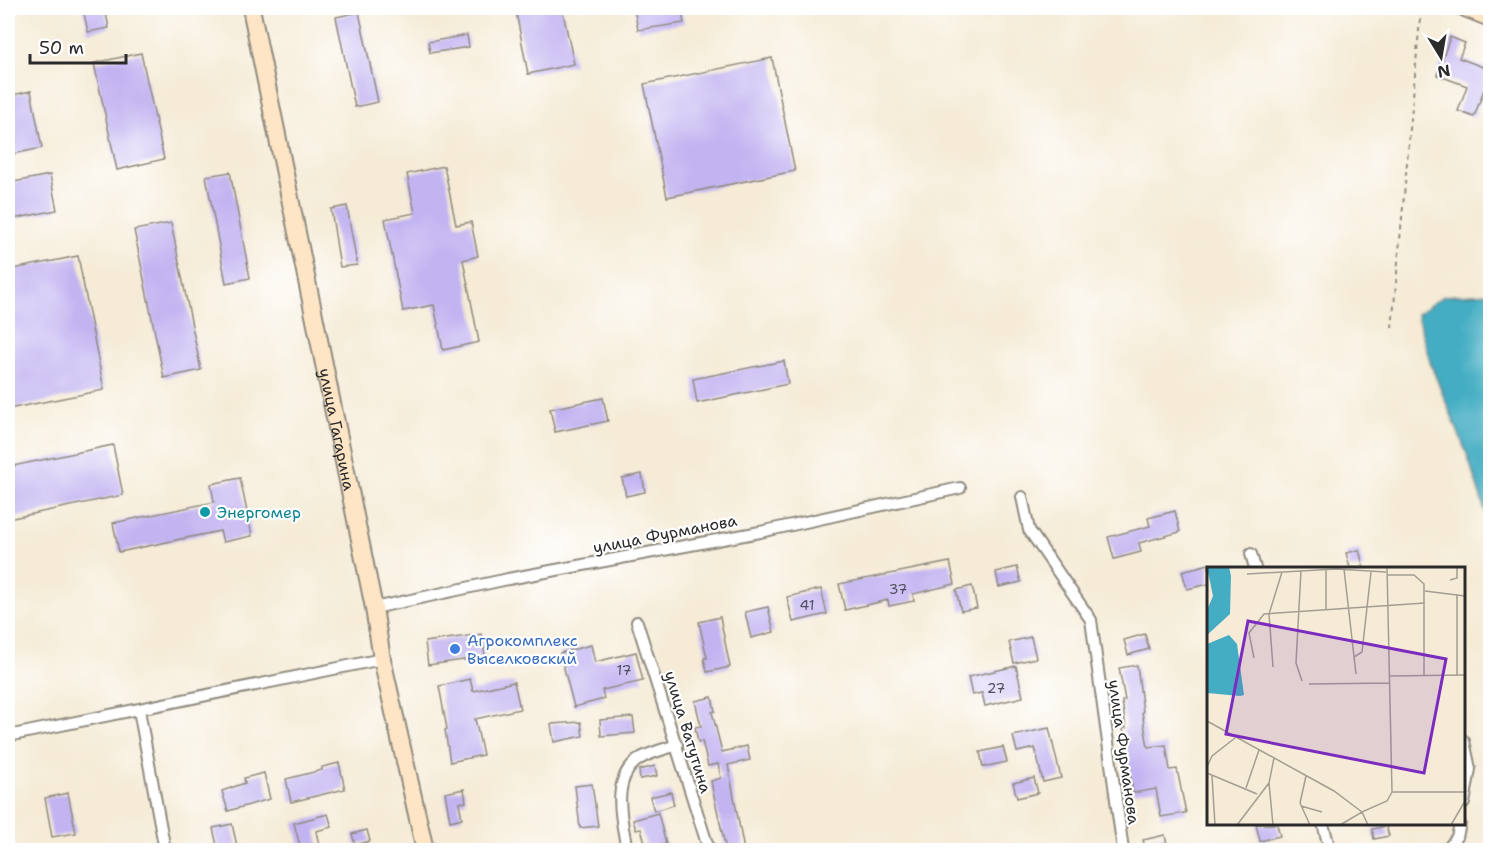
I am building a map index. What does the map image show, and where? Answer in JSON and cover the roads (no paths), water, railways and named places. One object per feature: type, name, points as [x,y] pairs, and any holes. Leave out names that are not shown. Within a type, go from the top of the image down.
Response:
[{"type":"main road","name":"улица Гагарина","points":[[251,8],[374,608],[382,659],[425,850]]},
{"type":"main road","points":[[1466,8],[1491,18]]},
{"type":"street","name":"улица Фурманова","points":[[374,608],[508,579],[760,532],[960,488]]},
{"type":"street","name":"улица Фурманова","points":[[1022,497],[1029,530],[1090,620],[1123,850]]},
{"type":"street","points":[[1251,554],[1255,567]]},
{"type":"street","name":"улица Ватутина","points":[[637,622],[709,850]]},
{"type":"street","points":[[8,736],[382,659]]},
{"type":"street","points":[[139,710],[165,850]]},
{"type":"street","points":[[627,850],[620,790],[626,774],[639,759],[677,745]]},
{"type":"street","points":[[1465,746],[1470,769],[1465,797]]},
{"type":"street","points":[[1323,825],[1330,850]]},
{"type":"street","points":[[1446,850],[1457,837],[1460,825]]},
{"type":"water","points":[[1490,293],[1490,526],[1467,454],[1431,365],[1417,314],[1444,296]]},
{"type":"place","name":"Энергомер","points":[[205,512]]},
{"type":"place","name":"Агрокомплекс Выселковский","points":[[455,649]]}]
